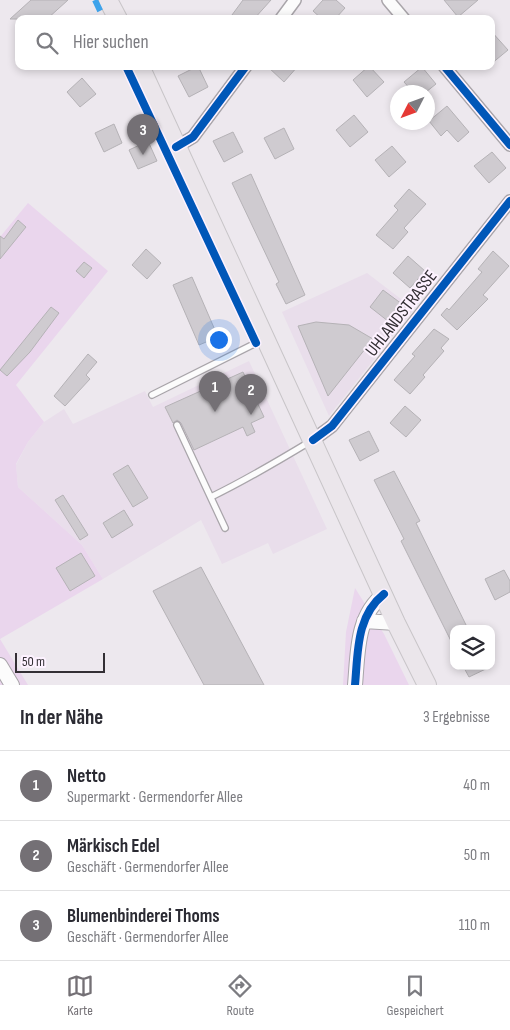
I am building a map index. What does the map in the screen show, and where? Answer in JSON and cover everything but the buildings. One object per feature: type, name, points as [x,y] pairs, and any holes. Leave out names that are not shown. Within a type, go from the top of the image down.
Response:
[{"type":"main road","points":[[108,0],[116,15]]},
{"type":"main road","points":[[142,70],[176,147],[267,338],[396,622],[428,685]]},
{"type":"street","points":[[284,15],[295,0]]},
{"type":"street","points":[[388,0],[401,15]]},
{"type":"street","points":[[176,147],[193,137],[243,70]]},
{"type":"street","points":[[447,70],[510,145]]},
{"type":"street","name":"UHLANDSTRASSE","points":[[313,440],[332,426],[510,201]]},
{"type":"street","points":[[355,685],[360,632],[367,610],[384,594]]},
{"type":"street","points":[[364,621],[396,622]]},
{"type":"street","points":[[0,665],[12,685]]},
{"type":"lane","points":[[152,395],[267,338]]},
{"type":"lane","points":[[177,425],[225,528]]},
{"type":"lane","points":[[211,497],[264,471],[271,464],[313,440]]},
{"type":"shaded area","points":[[28,203],[108,271],[16,385],[44,422],[28,442],[16,464],[18,487],[82,545],[103,579],[0,639],[0,237]]},
{"type":"shaded area","points":[[367,273],[414,309],[329,416],[282,312]]},
{"type":"shaded area","points":[[249,361],[327,529],[273,554],[268,543],[222,564],[201,520],[103,579],[82,545],[18,487],[16,465],[28,442],[44,422],[64,409],[73,424],[145,391],[153,407]]},
{"type":"shaded area","points":[[355,588],[384,634],[409,685],[343,685],[346,632]]},
{"type":"shaded area","points":[[0,639],[28,685],[0,685]]},
{"type":"marked path","points":[[95,0],[102,15]]},
{"type":"cycle path","points":[[128,70],[256,343]]},
{"type":"cycle path","points":[[176,147],[193,137],[243,70]]},
{"type":"cycle path","points":[[447,70],[510,145]]},
{"type":"cycle path","points":[[313,440],[332,426],[510,201]]},
{"type":"cycle path","points":[[355,685],[358,648],[363,624],[368,613],[384,594]]},
{"type":"place","name":"Blumenbinderei Thoms","points":[[143,155]]},
{"type":"place","name":"Netto","points":[[215,412]]},
{"type":"place","name":"Märkisch Edel","points":[[251,415]]}]
